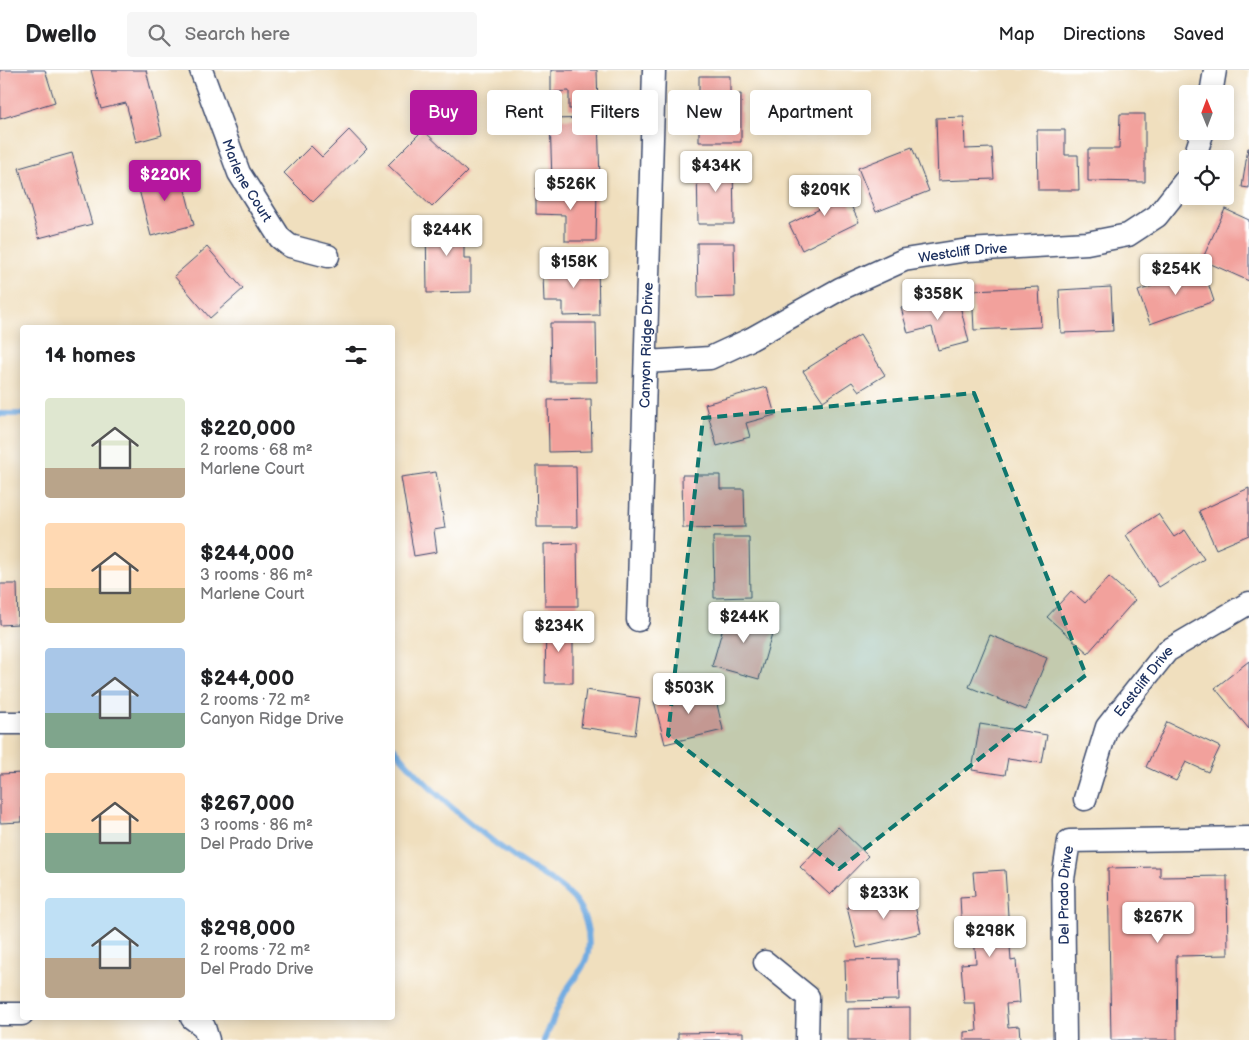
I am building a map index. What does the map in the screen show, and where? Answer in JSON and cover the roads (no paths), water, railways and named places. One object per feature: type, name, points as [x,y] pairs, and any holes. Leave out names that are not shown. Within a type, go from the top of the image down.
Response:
[{"type":"street","name":"Marlene Court","points":[[201,70],[239,173],[280,238],[290,246],[328,256]]},
{"type":"street","name":"Canyon Ridge Drive","points":[[638,620],[654,70]]},
{"type":"street","points":[[1213,85],[1215,70]]},
{"type":"street","name":"Westcliff Drive","points":[[646,362],[710,358],[751,339],[840,289],[904,260],[968,250],[1087,243],[1128,235],[1157,216],[1179,188]]},
{"type":"street","name":"Eastcliff Drive","points":[[1085,799],[1107,726],[1166,651],[1249,603]]},
{"type":"street","points":[[0,723],[20,723]]},
{"type":"street","name":"Del Prado Drive","points":[[1065,1040],[1063,879],[1069,841],[1249,838]]},
{"type":"street","points":[[765,962],[808,997],[807,1040]]},
{"type":"street","points":[[0,1014],[20,1014]]},
{"type":"street","points":[[195,1020],[204,1027],[208,1040]]},
{"type":"waterway","points":[[0,414],[20,414]]},
{"type":"waterway","points":[[395,749],[435,792],[467,821],[500,847],[560,887],[573,898],[581,909],[589,938],[587,958],[563,997],[544,1040]]}]
